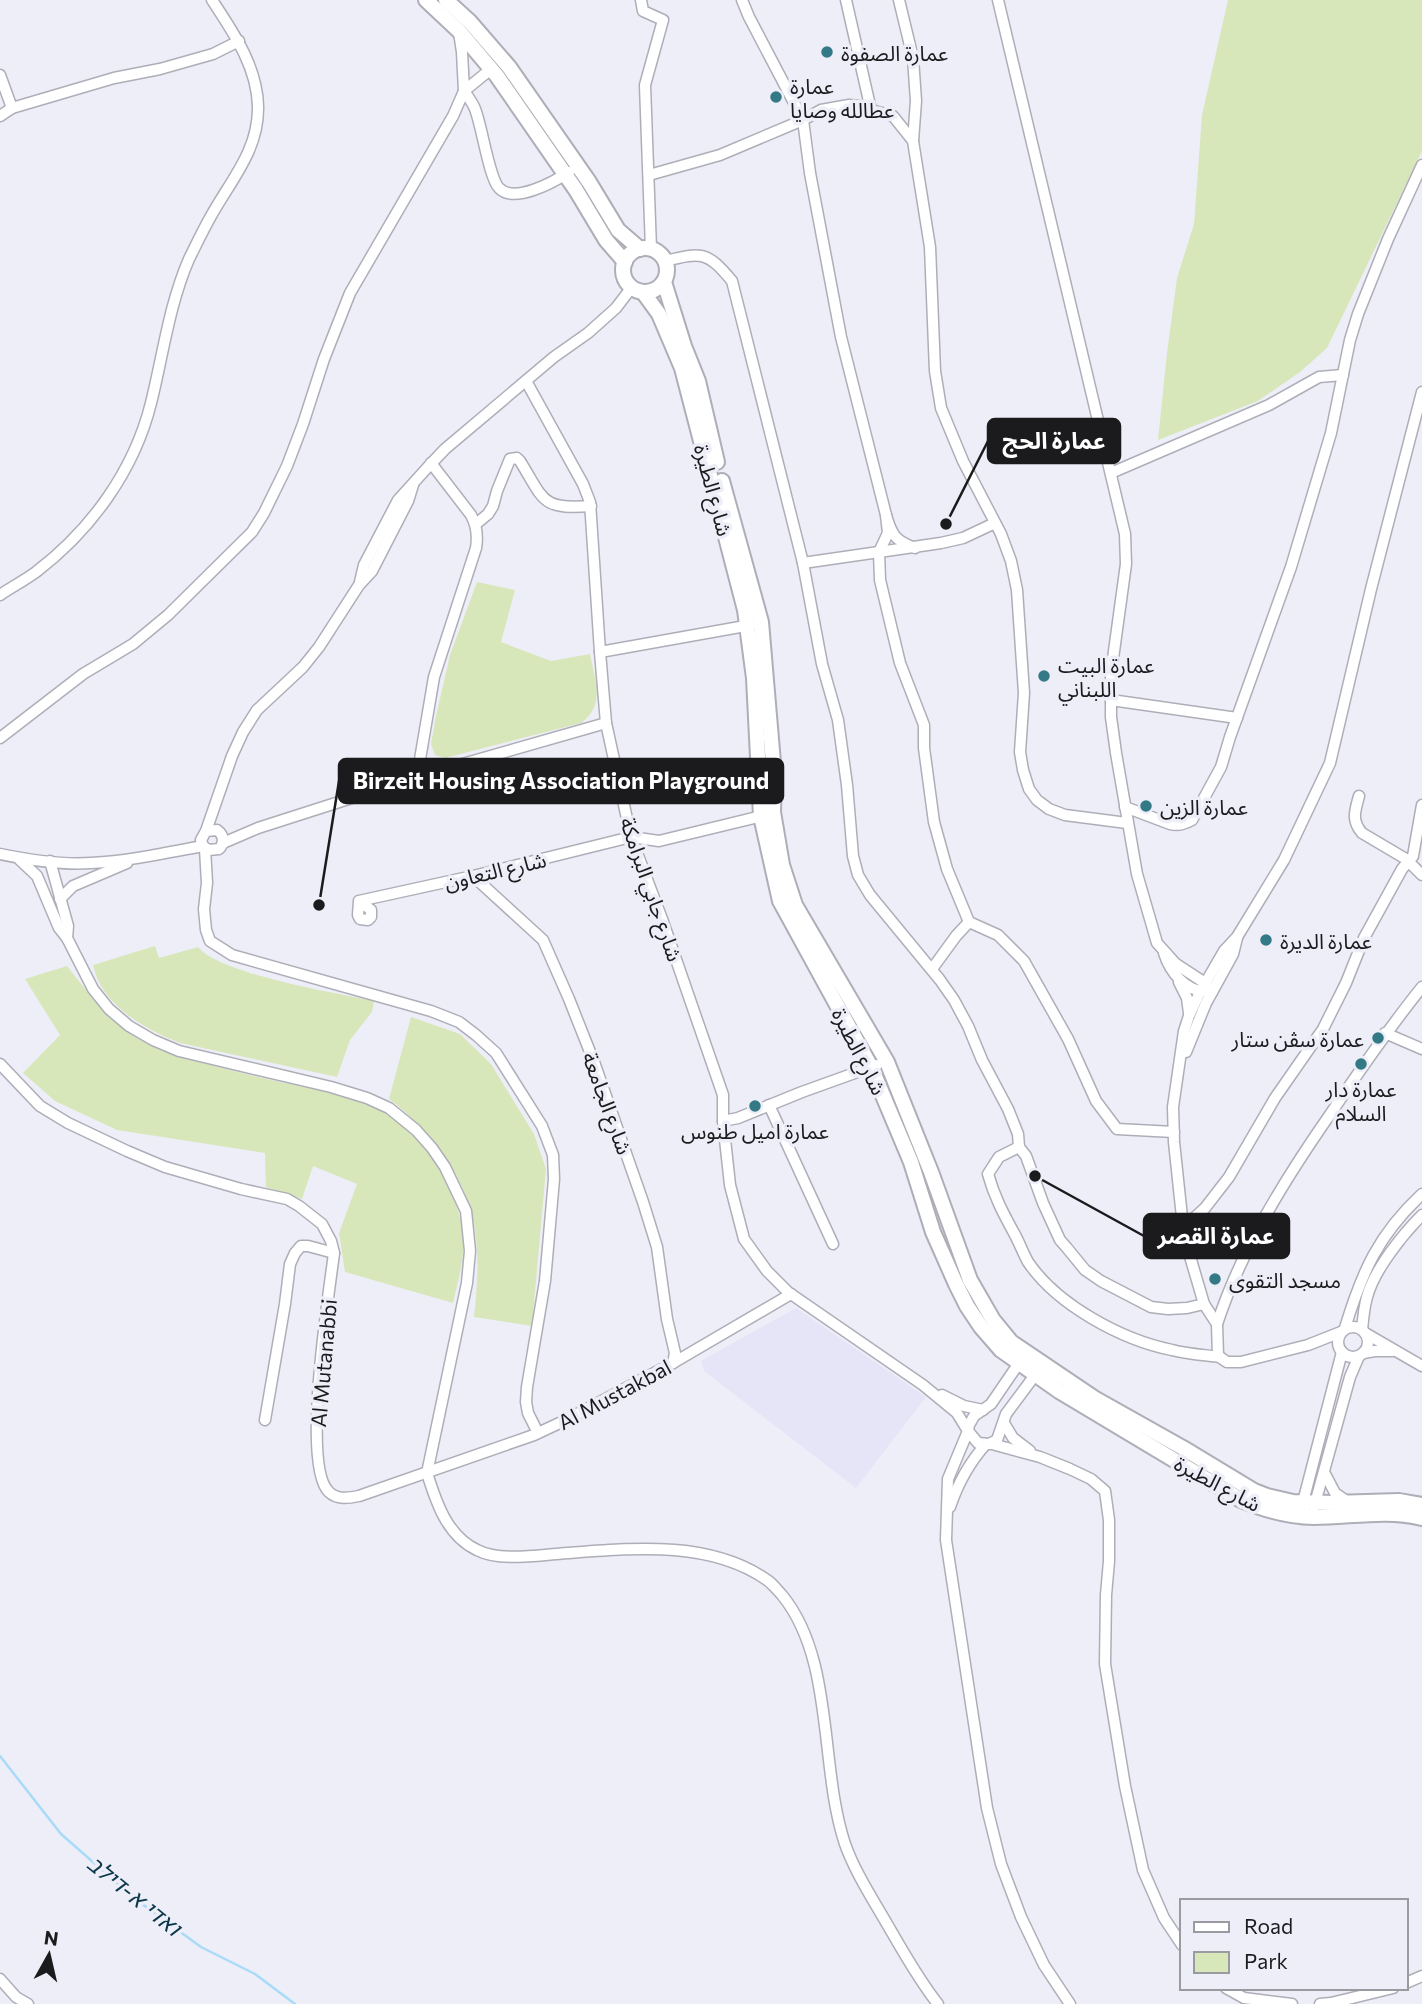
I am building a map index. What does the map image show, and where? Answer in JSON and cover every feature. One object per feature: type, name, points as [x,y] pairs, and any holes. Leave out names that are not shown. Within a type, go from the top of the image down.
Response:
[{"type":"main road","points":[[426,0],[459,31],[491,69],[618,230],[645,249]]},
{"type":"main road","points":[[446,0],[470,22],[509,67],[572,170],[606,240],[625,262]]},
{"type":"main road","points":[[645,249],[656,251],[665,261],[667,273],[664,282],[651,291],[638,289],[624,275],[625,262],[632,252],[645,249]]},
{"type":"main road","name":"شارع الطيرة","points":[[664,282],[698,381],[754,624],[774,774],[767,814],[780,901],[871,1067],[911,1162],[933,1232],[967,1306],[981,1327],[1002,1350],[1035,1375],[1241,1500],[1262,1509],[1288,1515],[1309,1517],[1381,1514],[1422,1518]]},
{"type":"main road","name":"شارع الطيرة","points":[[638,289],[659,314],[682,368],[745,610],[754,624]]},
{"type":"main road","name":"شارع الطيرة","points":[[767,814],[795,905],[887,1062],[970,1280],[993,1320],[1011,1342],[1094,1398],[1254,1491],[1275,1498],[1310,1503],[1399,1501],[1422,1505]]},
{"type":"street","points":[[0,595],[36,572],[64,547],[100,507],[129,464],[150,405],[171,310],[188,262],[211,216],[252,148],[257,125],[256,88],[239,41],[212,0]]},
{"type":"street","points":[[641,0],[643,11],[663,20],[645,85],[649,175],[645,249]]},
{"type":"street","points":[[742,0],[748,18],[803,120],[810,173],[841,337],[886,515],[894,536],[900,543],[915,548]]},
{"type":"street","points":[[846,0],[871,110]]},
{"type":"street","points":[[899,0],[913,58],[916,101],[913,141],[930,247],[935,371],[942,408],[962,461],[995,523],[1011,561],[1017,590],[1024,694],[1020,752],[1023,771],[1029,789],[1037,800],[1049,809],[1065,815],[1127,823]]},
{"type":"street","points":[[998,0],[1125,534],[1125,564],[1111,673],[1111,700],[1114,741],[1137,874],[1157,943],[1203,987]]},
{"type":"street","points":[[0,738],[83,674],[133,644],[168,615],[252,533],[287,466],[350,293],[453,117],[464,91],[463,52],[459,31]]},
{"type":"street","points":[[0,116],[12,108],[114,78],[213,54],[239,41]]},
{"type":"street","points":[[464,91],[491,69]]},
{"type":"street","points":[[0,75],[12,108]]},
{"type":"street","points":[[464,91],[474,106],[493,178],[500,189],[515,194],[547,186],[572,170]]},
{"type":"street","points":[[649,175],[720,155],[821,110],[849,104],[893,116],[913,141]]},
{"type":"street","points":[[1125,807],[1178,825],[1192,820],[1221,767],[1291,567],[1331,433],[1358,314],[1422,164]]},
{"type":"street","points":[[665,261],[690,255],[701,256],[715,262],[732,281],[803,563],[822,664],[838,720],[853,856],[858,876],[870,895],[932,969],[968,1026],[982,1060],[1008,1109],[1018,1134],[1019,1147],[1026,1156],[1060,1240],[1085,1270],[1151,1307],[1187,1308],[1204,1304]]},
{"type":"street","points":[[538,1433],[528,1413],[527,1395],[545,1281],[554,1179],[553,1154],[542,1126],[496,1052],[458,1022],[431,1011],[232,955],[219,949],[210,941],[204,909],[219,793],[243,732],[257,710],[303,667],[359,585],[372,571],[408,501],[413,485],[431,463],[638,289]]},
{"type":"street","points":[[1111,473],[1269,405],[1319,377],[1343,375]]},
{"type":"street","name":"شارع جابي البرامكة","points":[[526,381],[583,484],[591,506],[606,723],[631,837],[723,1095],[730,1185],[744,1239],[767,1270],[791,1294],[923,1385]]},
{"type":"street","points":[[1217,1324],[1204,1304],[1183,1228],[1174,1107],[1184,1031],[1217,962],[1237,937],[1284,860],[1330,763],[1422,392]]},
{"type":"street","points":[[476,524],[493,506],[505,466],[513,458],[520,461],[548,503],[570,507],[591,506]]},
{"type":"street","points":[[417,777],[434,677],[478,538],[476,524],[431,463]]},
{"type":"street","points":[[886,515],[888,533],[879,552],[880,580],[900,663],[924,725],[924,748],[934,822],[947,869],[970,922],[998,935],[1024,961],[1068,1039],[1096,1101],[1117,1129],[1174,1132]]},
{"type":"street","points":[[803,563],[915,548],[963,538],[995,523]]},
{"type":"street","points":[[600,652],[754,624]]},
{"type":"street","points":[[1111,700],[1237,718]]},
{"type":"street","points":[[0,854],[18,858],[89,863],[159,855],[258,828],[417,777],[606,723]]},
{"type":"street","points":[[1359,796],[1354,814],[1357,827],[1362,833],[1409,861],[1422,875]]},
{"type":"street","points":[[1183,1228],[1205,1208],[1229,1177],[1275,1098],[1322,1030],[1346,983],[1364,938],[1402,869],[1413,856],[1422,805]]},
{"type":"street","name":"شارع التعاون","points":[[359,901],[631,837],[659,841],[767,814]]},
{"type":"street","points":[[60,899],[73,886],[142,857]]},
{"type":"street","points":[[18,858],[37,876],[59,928],[67,938],[93,989],[129,1026],[179,1051],[367,1098],[402,1117],[432,1147],[450,1176],[466,1212],[470,1251],[467,1283],[427,1473],[435,1499],[446,1520],[467,1544],[479,1552],[494,1555],[531,1556],[672,1549],[730,1561],[771,1582],[800,1622],[809,1646],[816,1671],[837,1810],[845,1844],[880,1913],[921,1982],[938,2004]]},
{"type":"street","points":[[50,861],[68,926],[67,938]]},
{"type":"street","name":"شارع الجامعة","points":[[473,876],[543,940],[569,999],[603,1088],[657,1247],[667,1319],[675,1353],[673,1363]]},
{"type":"street","points":[[932,969],[970,922]]},
{"type":"street","points":[[1181,1065],[1212,992],[1233,954],[1237,937]]},
{"type":"street","points":[[1164,952],[1168,966],[1185,992],[1189,1016]]},
{"type":"street","points":[[1185,970],[1205,971],[1217,962]]},
{"type":"street","points":[[1172,973],[1181,981],[1212,992]]},
{"type":"street","points":[[1220,1357],[1217,1350],[1217,1324],[1229,1287],[1275,1198],[1385,1033],[1422,988]]},
{"type":"street","points":[[1385,1033],[1422,1049]]},
{"type":"street","points":[[723,1122],[887,1062]]},
{"type":"street","points":[[0,1065],[40,1106],[68,1123],[127,1151],[165,1167],[287,1199],[321,1224],[331,1241],[334,1253]]},
{"type":"street","points":[[769,1105],[833,1244]]},
{"type":"street","points":[[1019,1147],[999,1157],[988,1174],[1000,1210],[1028,1261],[1047,1285],[1086,1314],[1133,1338],[1172,1350],[1220,1357],[1227,1362],[1241,1362],[1308,1345],[1355,1327],[1422,1366]]},
{"type":"street","points":[[1400,1353],[1383,1351],[1349,1357],[1337,1342],[1363,1273],[1376,1250],[1392,1227],[1422,1194]]},
{"type":"street","points":[[1310,1503],[1324,1473],[1350,1377],[1368,1345],[1364,1331],[1367,1295],[1404,1232],[1422,1214]]},
{"type":"street","points":[[265,1420],[290,1264],[301,1246],[308,1245],[334,1253]]},
{"type":"street","name":"Al Mutanabbi","points":[[334,1253],[317,1394],[316,1437],[324,1486],[335,1496],[349,1498],[427,1473]]},
{"type":"street","name":"Al Mustakbal","points":[[427,1473],[538,1433],[568,1419],[673,1363],[791,1294]]},
{"type":"street","points":[[1308,1345],[1341,1350]]},
{"type":"street","points":[[1309,1517],[1341,1350]]},
{"type":"street","points":[[947,1514],[958,1485],[977,1454],[998,1440],[1006,1414],[1035,1375],[1035,1359],[1019,1363],[991,1404],[971,1420],[948,1479],[946,1540],[987,1808],[1002,1864],[1021,1917],[1044,1965],[1070,2004]]},
{"type":"street","points":[[923,1385],[964,1406],[983,1410]]},
{"type":"street","points":[[923,1385],[957,1413],[974,1440],[1040,1457]]},
{"type":"street","points":[[1004,1423],[1021,1446],[1091,1479],[1105,1492],[1110,1520],[1105,1664],[1125,1786],[1143,1870],[1164,1918],[1180,1942]]},
{"type":"street","points":[[1324,1473],[1335,1493],[1348,1502]]},
{"type":"street","points":[[0,1979],[16,1997],[28,2004]]},
{"type":"street","points":[[1230,1990],[1244,1998],[1292,2004]]},
{"type":"street","points":[[1320,2004],[1385,1990]]},
{"type":"shaded area","points":[[796,1308],[926,1397],[856,1488],[704,1371],[701,1361]]},
{"type":"green space","points":[[1228,0],[1422,0],[1422,151],[1327,348],[1300,372],[1258,401],[1158,440],[1177,278],[1194,224],[1202,115]]},
{"type":"green space","points":[[477,582],[515,590],[501,642],[551,661],[590,654],[596,683],[596,700],[589,716],[581,723],[445,758],[435,755],[431,744],[436,716],[450,655]]},
{"type":"green space","points":[[155,946],[159,958],[198,947],[210,957],[253,974],[374,1001],[372,1012],[350,1040],[337,1077],[180,1043],[146,1027],[116,1005],[100,984],[93,965]]},
{"type":"green space","points":[[67,966],[112,1019],[154,1047],[194,1061],[358,1101],[384,1112],[400,1124],[434,1161],[452,1193],[459,1216],[463,1251],[453,1303],[345,1272],[339,1233],[357,1184],[313,1166],[302,1199],[266,1187],[265,1153],[117,1130],[55,1101],[23,1073],[60,1035],[25,979]]},
{"type":"green space","points":[[411,1017],[460,1034],[491,1064],[534,1134],[546,1169],[532,1326],[474,1317],[477,1249],[475,1229],[463,1189],[433,1141],[389,1099]]},
{"type":"waterway","name":"ואדי א-דילב","points":[[0,1756],[61,1834],[134,1898],[201,1947],[255,1974],[295,2004]]},
{"type":"place","name":"عمارة الصفوة","points":[[827,52]]},
{"type":"place","name":"عمارة عطالله وصايا","points":[[776,97]]},
{"type":"place","name":"عمارة الحج","points":[[946,524]]},
{"type":"place","name":"عمارة البيت اللبناني","points":[[1044,676]]},
{"type":"place","name":"عمارة الزين","points":[[1146,806]]},
{"type":"place","name":"Birzeit Housing Association Playground","points":[[319,905]]},
{"type":"place","name":"عمارة الديرة","points":[[1266,940]]},
{"type":"place","name":"عمارة سڤن ستار","points":[[1378,1038]]},
{"type":"place","name":"عمارة دار السلام","points":[[1361,1064]]},
{"type":"place","name":"عمارة اميل طنوس","points":[[755,1106]]},
{"type":"place","name":"عمارة القصر","points":[[1035,1176]]},
{"type":"place","name":"مسجد التقوى","points":[[1215,1279]]}]
